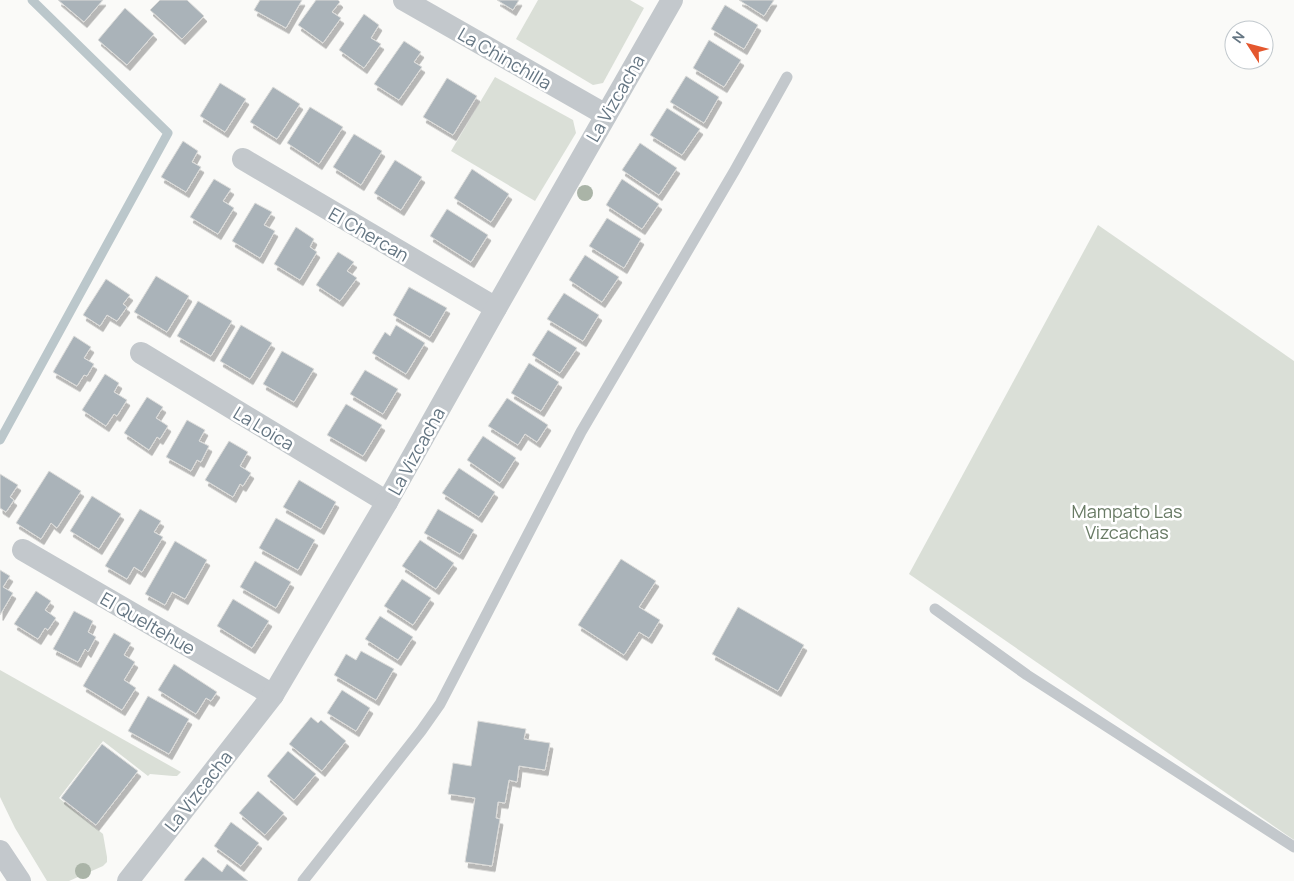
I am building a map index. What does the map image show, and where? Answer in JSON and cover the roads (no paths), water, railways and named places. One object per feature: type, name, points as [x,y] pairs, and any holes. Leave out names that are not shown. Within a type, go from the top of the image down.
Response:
[{"type":"street","name":"La Chinchilla","points":[[404,0],[606,115]]},
{"type":"street","name":"La Vizcacha","points":[[128,881],[273,695],[387,502],[672,0]]},
{"type":"street","name":"El Chercan","points":[[243,160],[496,308]]},
{"type":"street","name":"La Loica","points":[[141,353],[387,502]]},
{"type":"street","name":"El Queltehue","points":[[24,550],[273,695]]},
{"type":"street","points":[[0,851],[20,881]]},
{"type":"lane","points":[[303,881],[421,731],[440,704],[581,432],[735,170],[787,77]]},
{"type":"lane","points":[[935,609],[1027,675],[1294,846]]},
{"type":"waterway","points":[[0,440],[168,133],[32,0]]},
{"type":"park label","name":"Mampato Las Vizcachas","points":[[1127,521]]}]
